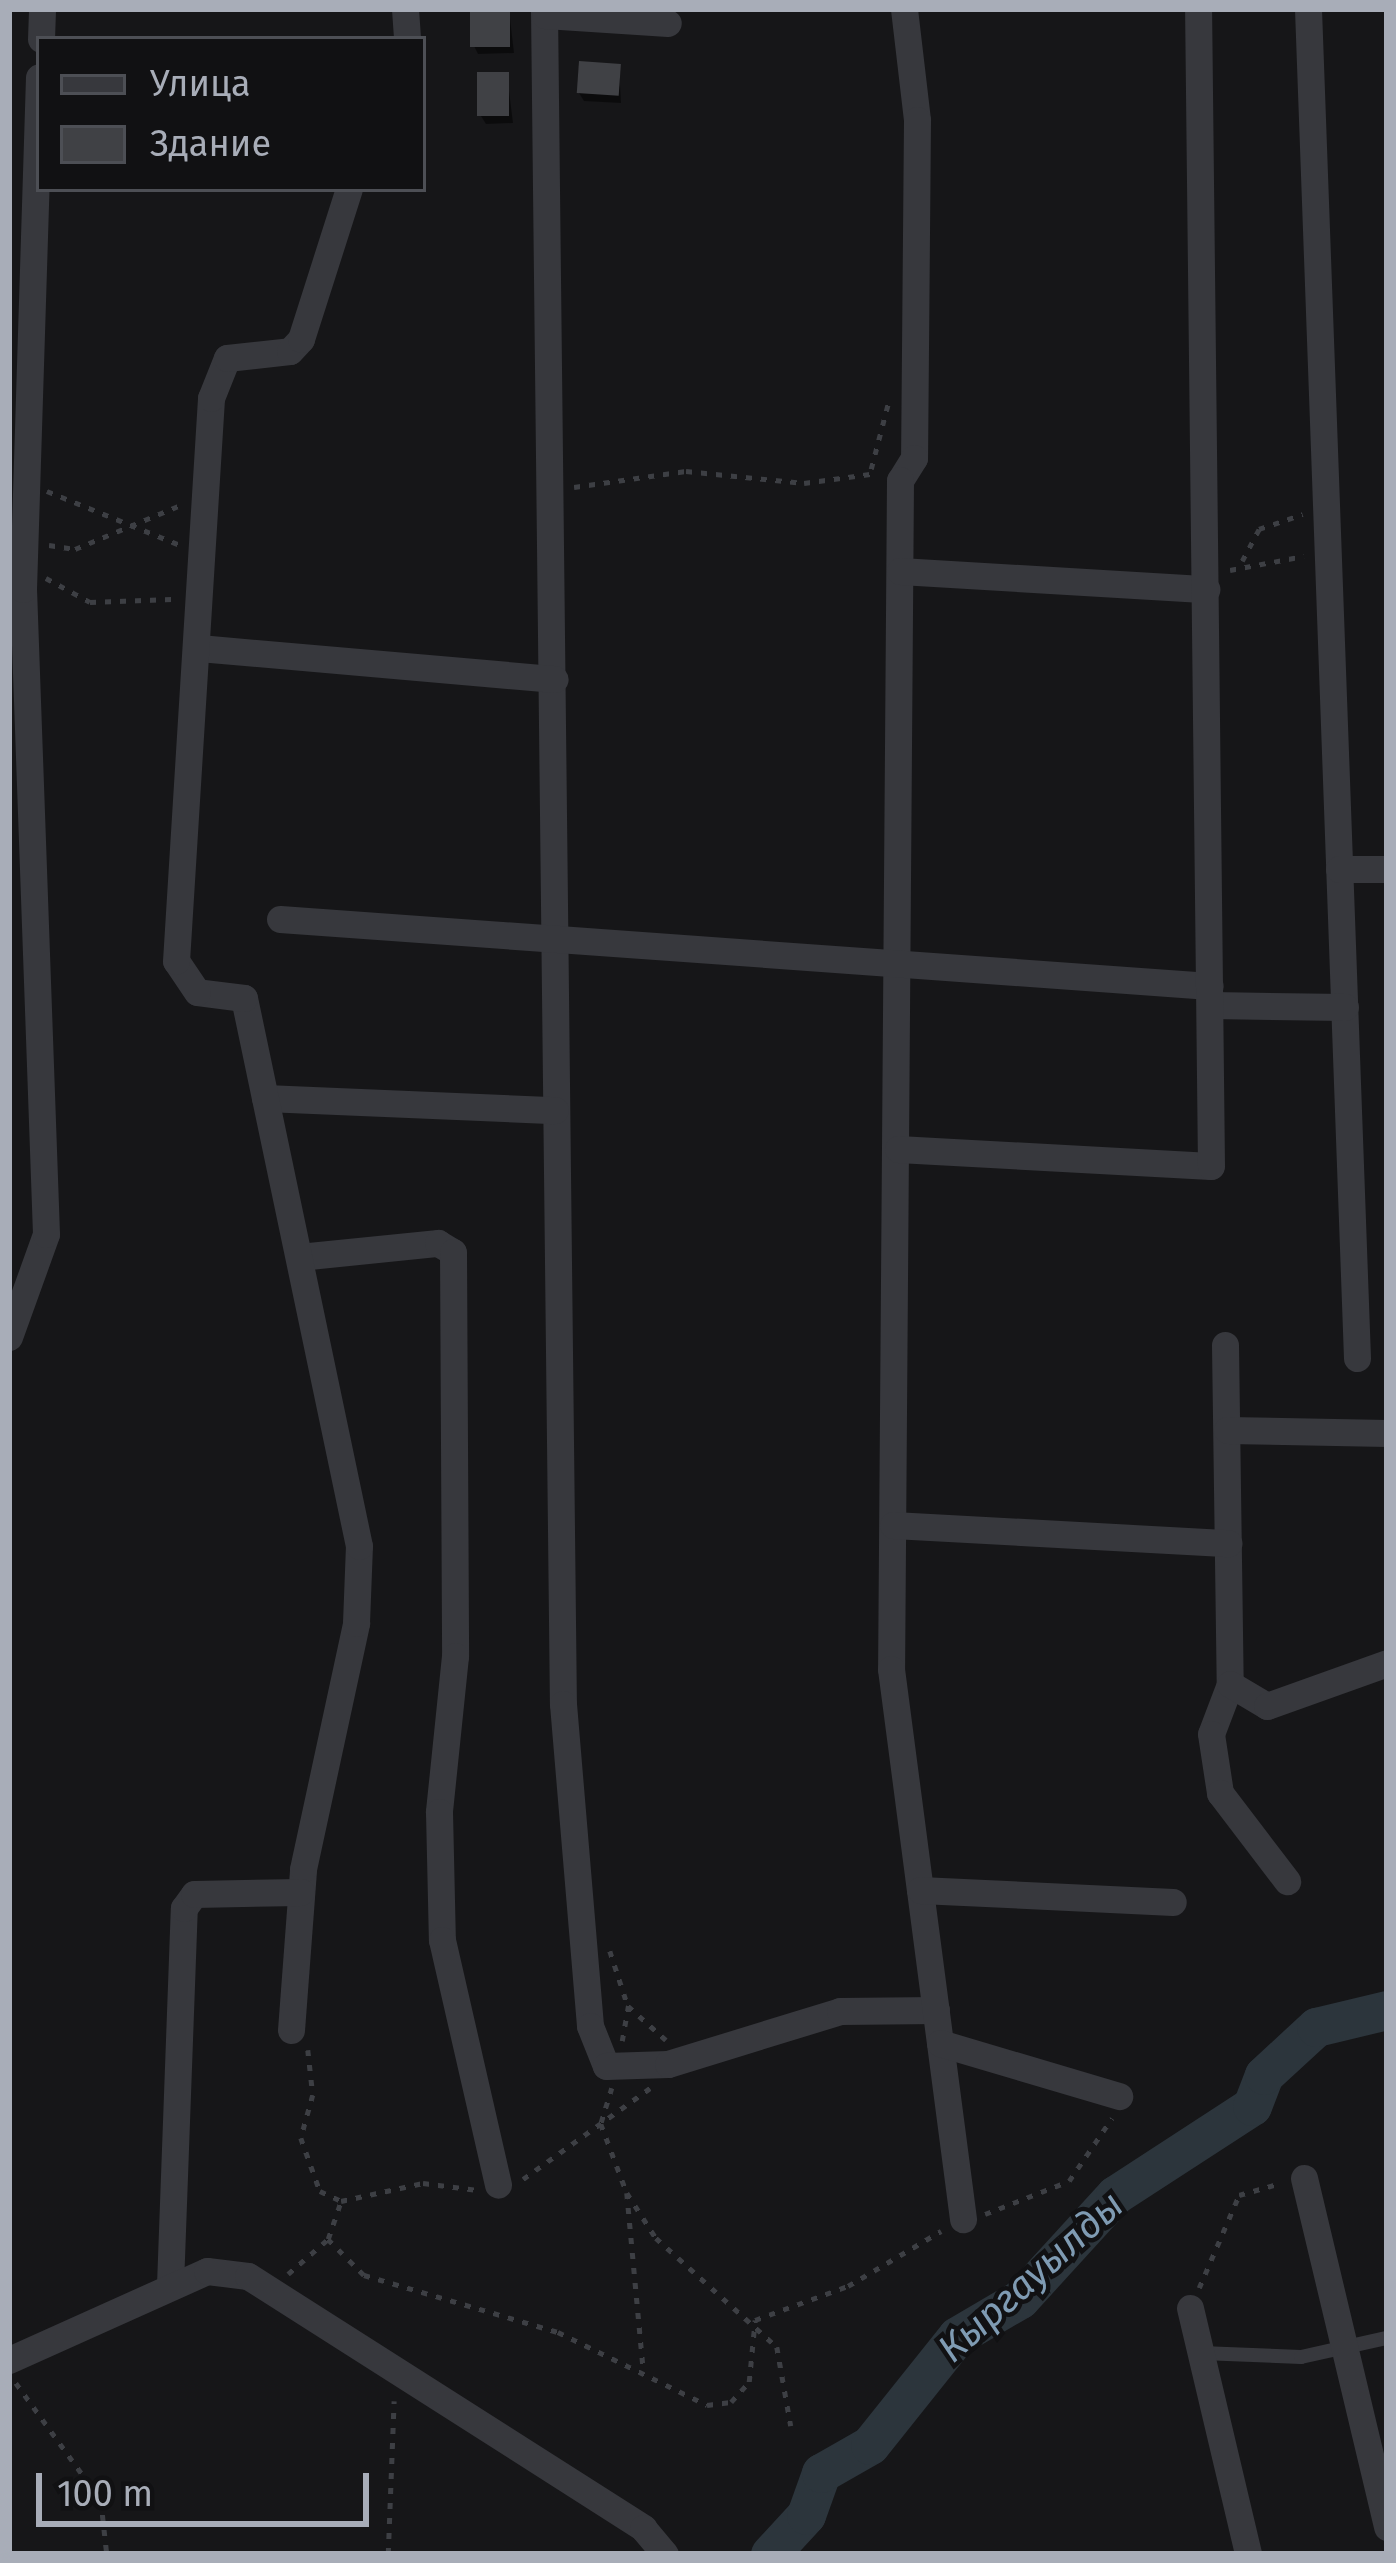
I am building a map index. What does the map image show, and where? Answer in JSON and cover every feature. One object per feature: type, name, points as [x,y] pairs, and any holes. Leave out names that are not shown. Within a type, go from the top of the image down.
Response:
[{"type":"street","points":[[904,9],[917,119],[915,376],[914,458],[900,480],[891,1669],[963,2219]]},
{"type":"street","points":[[898,1149],[1210,1166],[1198,9]]},
{"type":"street","points":[[1308,9],[1357,1358]]},
{"type":"street","points":[[668,23],[544,12],[563,1704],[579,1962],[606,2066],[668,2064],[840,2011],[936,2010]]},
{"type":"street","points":[[9,1337],[46,1234],[25,553],[36,187]]},
{"type":"street","points":[[291,2030],[301,1892],[362,1576],[244,998],[197,992],[176,961],[218,375],[227,358],[290,351],[301,339],[349,192]]},
{"type":"street","points":[[900,571],[1207,589]]},
{"type":"street","points":[[199,647],[555,679]]},
{"type":"street","points":[[1340,869],[1387,869]]},
{"type":"street","points":[[280,919],[898,960],[1345,1007]]},
{"type":"street","points":[[266,1098],[555,1110]]},
{"type":"street","points":[[298,1257],[438,1243],[453,1252],[455,1656],[439,1811],[442,1940],[498,2185]]},
{"type":"street","points":[[1225,1345],[1230,1684],[1210,1734],[1220,1793],[1287,1881]]},
{"type":"street","points":[[1227,1430],[1387,1433]]},
{"type":"street","points":[[893,1525],[1229,1543]]},
{"type":"street","points":[[1230,1684],[1268,1706],[1387,1663]]},
{"type":"street","points":[[920,1890],[1173,1902]]},
{"type":"street","points":[[170,2284],[184,1908],[194,1894],[301,1892]]},
{"type":"street","points":[[940,2043],[1118,2096]]},
{"type":"street","points":[[1304,2178],[1387,2527]]},
{"type":"street","points":[[9,2360],[207,2271],[270,2290],[643,2528],[665,2554]]},
{"type":"street","points":[[1190,2308],[1248,2554]]},
{"type":"lane","points":[[1201,2353],[1345,2350],[1387,2338]]},
{"type":"path","points":[[871,471],[872,437],[915,376]]},
{"type":"path","points":[[552,490],[686,470],[804,483],[871,471],[900,480]]},
{"type":"path","points":[[28,482],[125,530],[204,547]]},
{"type":"path","points":[[25,553],[75,549],[206,497]]},
{"type":"path","points":[[1207,589],[1242,561],[1259,529],[1327,513]]},
{"type":"path","points":[[1242,561],[1293,561],[1328,546]]},
{"type":"path","points":[[25,553],[90,602],[202,596]]},
{"type":"path","points":[[604,1941],[628,2006],[662,2038],[704,2053]]},
{"type":"path","points":[[291,2030],[310,2053],[304,2170],[341,2201]]},
{"type":"path","points":[[341,2201],[423,2183],[498,2185],[642,2099],[668,2064]]},
{"type":"path","points":[[754,2320],[848,2286],[963,2219],[1070,2181],[1103,2145],[1118,2096]]},
{"type":"path","points":[[601,2124],[627,2193],[656,2238],[754,2320],[777,2347],[791,2426]]},
{"type":"path","points":[[1190,2308],[1239,2195],[1304,2178]]},
{"type":"path","points":[[627,2193],[643,2367]]},
{"type":"path","points":[[270,2290],[328,2239],[341,2201]]},
{"type":"path","points":[[328,2239],[364,2275],[643,2367],[707,2404],[731,2402],[749,2383],[754,2320]]},
{"type":"path","points":[[388,2554],[397,2371]]},
{"type":"path","points":[[9,2373],[101,2500],[107,2554]]},
{"type":"building","points":[[470,9],[510,9],[510,47],[470,47]]},
{"type":"building","points":[[579,61],[621,64],[619,96],[577,93]]},
{"type":"building","points":[[477,72],[509,72],[509,116],[477,116]]},
{"type":"waterway","name":"Кыргауылды","points":[[770,2554],[806,2515],[821,2473],[870,2445],[957,2336],[1020,2299],[1115,2195],[1252,2106],[1264,2075],[1316,2027],[1387,2010]]}]
